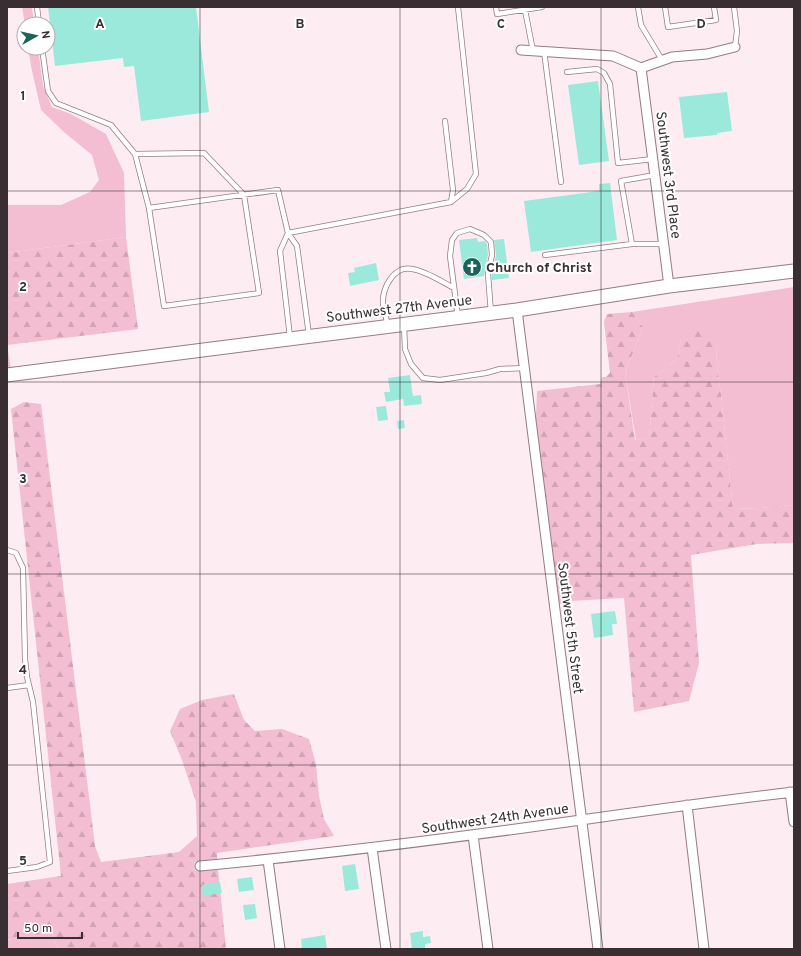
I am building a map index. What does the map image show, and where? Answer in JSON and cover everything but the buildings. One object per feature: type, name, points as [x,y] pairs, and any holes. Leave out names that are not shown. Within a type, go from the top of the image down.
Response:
[{"type":"main road","name":"Southwest 27th Avenue","points":[[7,375],[309,335],[517,310],[669,286],[794,270]]},
{"type":"street","points":[[521,50],[613,56],[641,68],[672,57],[707,54],[735,47]]},
{"type":"street","name":"Southwest 3rd Place","points":[[641,68],[669,286]]},
{"type":"street","name":"Southwest 5th Street","points":[[517,310],[598,949]]},
{"type":"street","points":[[792,792],[794,822]]},
{"type":"street","name":"Southwest 24th Avenue","points":[[200,866],[372,848],[687,804],[792,792]]},
{"type":"street","points":[[687,804],[704,949]]},
{"type":"street","points":[[473,835],[488,949]]},
{"type":"street","points":[[372,848],[386,949]]},
{"type":"street","points":[[268,860],[280,949]]},
{"type":"lane","points":[[288,233],[451,202],[467,189],[476,174],[458,7]]},
{"type":"lane","points":[[496,7],[497,14],[542,7]]},
{"type":"lane","points":[[638,7],[641,25],[662,60]]},
{"type":"lane","points":[[666,7],[668,27],[716,20],[714,7]]},
{"type":"lane","points":[[734,7],[737,31],[735,47]]},
{"type":"lane","points":[[525,10],[533,51]]},
{"type":"lane","points":[[544,51],[561,182]]},
{"type":"lane","points":[[43,56],[48,91],[56,103],[111,125],[135,154],[149,208],[164,306],[259,292],[244,195],[204,153],[135,154]]},
{"type":"lane","points":[[568,72],[596,69],[604,73],[610,84],[618,163],[653,159]]},
{"type":"lane","points":[[445,120],[453,190],[451,202]]},
{"type":"lane","points":[[632,244],[622,181],[655,175]]},
{"type":"lane","points":[[149,208],[278,190],[288,233],[297,246],[309,335]]},
{"type":"lane","points":[[458,317],[450,256],[452,240],[457,233],[470,229],[484,235],[491,242],[492,255],[488,274],[491,313]]},
{"type":"lane","points":[[288,233],[280,251],[290,338]]},
{"type":"lane","points":[[545,255],[632,244],[663,244]]},
{"type":"lane","points":[[388,325],[383,303],[384,291],[393,276],[401,269],[412,268],[454,288]]},
{"type":"lane","points":[[404,324],[405,349],[411,364],[423,378],[440,380],[486,373],[500,369],[525,368]]},
{"type":"lane","points":[[7,550],[16,553],[23,568],[26,659],[34,710],[50,862],[37,867],[7,871]]},
{"type":"lane","points":[[7,688],[29,685]]},
{"type":"green space","points":[[22,7],[32,7],[33,16],[24,16]]},
{"type":"green space","points":[[29,56],[39,56],[43,86],[52,107],[71,114],[106,134],[124,173],[126,237],[7,253],[7,205],[61,205],[90,192],[99,180],[92,155],[65,133],[41,110]]},
{"type":"green space","points":[[126,237],[138,329],[7,345],[7,253]]},
{"type":"green space","points":[[794,287],[794,505],[733,509],[717,366],[716,343],[681,339],[677,359],[654,377],[649,438],[636,440],[625,373],[643,327],[632,312]]},
{"type":"green space","points":[[632,312],[643,327],[625,373],[635,440],[649,438],[654,377],[677,359],[681,339],[702,329],[716,343],[717,366],[733,509],[794,505],[794,543],[757,544],[691,555],[699,663],[689,701],[634,712],[624,598],[570,601],[555,605],[535,442],[537,391],[600,384],[602,377],[606,377],[610,373],[604,322],[607,314]]},
{"type":"green space","points":[[7,345],[11,369],[7,370]]},
{"type":"green space","points":[[24,402],[41,404],[95,846],[101,862],[179,852],[197,836],[196,802],[182,760],[170,731],[180,709],[202,700],[234,694],[244,720],[255,731],[282,729],[309,739],[316,764],[319,796],[324,819],[334,836],[217,853],[217,860],[194,862],[195,871],[218,869],[226,949],[57,949],[53,932],[7,940],[7,884],[61,876],[11,409]]},
{"type":"green space","points":[[53,932],[57,949],[7,949],[7,940]]},
{"type":"place","name":"Church of Christ","points":[[472,267]]}]
